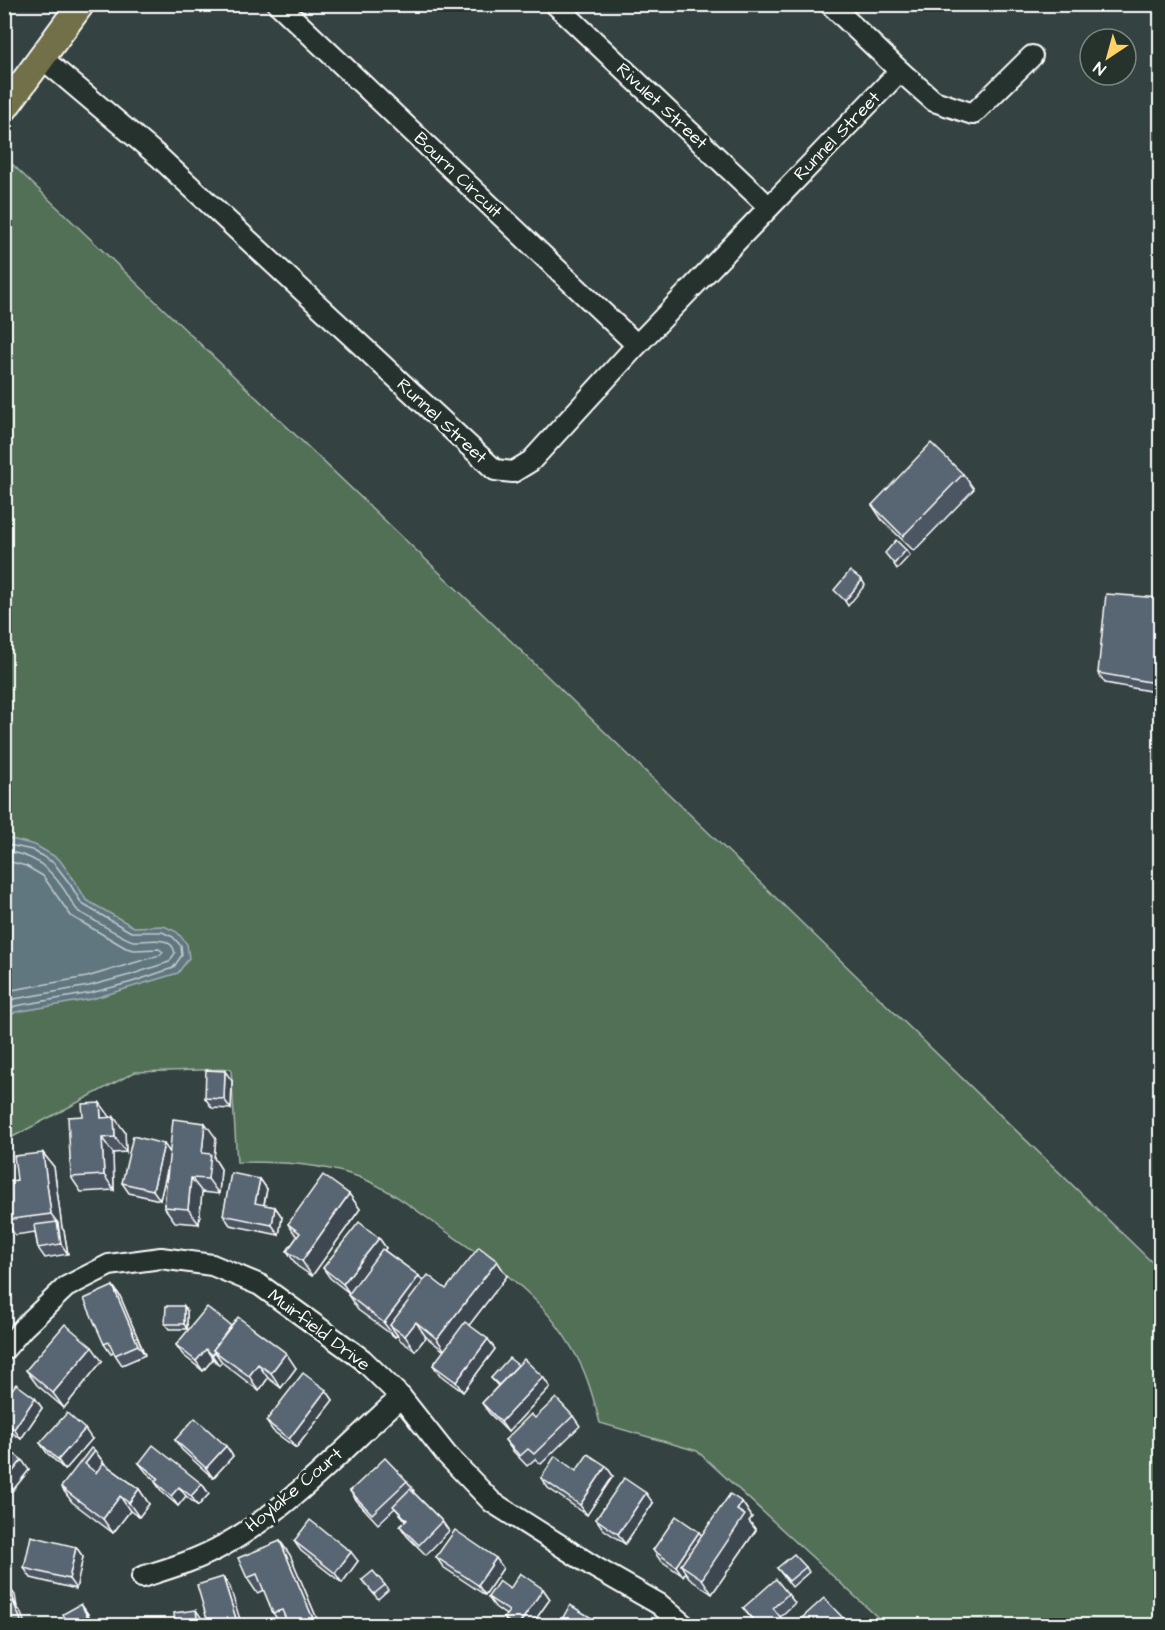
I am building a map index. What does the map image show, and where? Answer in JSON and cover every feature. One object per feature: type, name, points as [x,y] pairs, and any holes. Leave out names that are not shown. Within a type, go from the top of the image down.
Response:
[{"type":"main road","points":[[4,109],[81,4]]},
{"type":"street","name":"Bourn Circuit","points":[[278,4],[637,345]]},
{"type":"street","name":"Rivulet Street","points":[[555,4],[769,207]]},
{"type":"street","points":[[830,4],[934,101],[973,114],[1032,56]]},
{"type":"street","name":"Runnel Street","points":[[42,58],[158,156],[495,470],[513,472],[531,461],[637,345],[900,71]]},
{"type":"street","name":"Muirfield Drive","points":[[4,1350],[24,1327],[66,1287],[109,1265],[161,1258],[212,1265],[260,1285],[362,1359],[400,1397],[446,1454],[492,1502],[596,1568],[659,1604],[685,1626]]},
{"type":"street","name":"Hoylake Court","points":[[142,1577],[193,1561],[266,1519],[400,1397]]},
{"type":"green space","points":[[12,164],[511,641],[1160,1270],[1160,1625],[886,1625],[697,1451],[600,1423],[582,1367],[555,1323],[523,1288],[486,1259],[403,1201],[359,1177],[314,1166],[237,1162],[231,1069],[135,1072],[5,1141],[4,174]]},
{"type":"water","points":[[4,839],[35,845],[59,859],[86,900],[134,927],[164,926],[177,932],[187,944],[189,958],[178,973],[92,999],[16,1012],[5,1019]]},
{"type":"building","points":[[931,443],[963,474],[903,536],[872,505]]},
{"type":"building","points":[[896,540],[906,550],[894,564],[885,553]]},
{"type":"building","points":[[850,571],[862,580],[845,601],[834,590]]},
{"type":"building","points":[[1106,594],[1161,598],[1161,684],[1098,673]]},
{"type":"building","points":[[206,1070],[225,1071],[224,1099],[205,1098]]},
{"type":"building","points":[[100,1103],[101,1118],[114,1117],[115,1137],[102,1138],[104,1175],[71,1177],[68,1117],[83,1116],[82,1104]]},
{"type":"building","points":[[173,1119],[205,1123],[202,1153],[211,1154],[208,1179],[191,1178],[188,1209],[164,1207]]},
{"type":"building","points":[[133,1136],[164,1144],[153,1190],[122,1183]]},
{"type":"building","points":[[43,1153],[51,1214],[5,1220],[4,1182],[17,1180],[14,1156]]},
{"type":"building","points":[[231,1173],[260,1179],[255,1203],[275,1207],[272,1225],[223,1215]]},
{"type":"building","points":[[323,1175],[349,1194],[302,1261],[287,1251],[300,1233],[288,1224]]},
{"type":"building","points":[[57,1222],[61,1244],[38,1248],[34,1225]]},
{"type":"building","points":[[359,1222],[379,1238],[343,1284],[323,1268]]},
{"type":"building","points":[[479,1247],[497,1261],[437,1339],[416,1322],[405,1336],[390,1325],[428,1275],[446,1289]]},
{"type":"building","points":[[382,1249],[419,1276],[384,1323],[348,1295]]},
{"type":"building","points":[[113,1286],[138,1345],[115,1355],[109,1342],[104,1344],[84,1299]]},
{"type":"building","points":[[166,1306],[184,1306],[184,1324],[165,1324]]},
{"type":"building","points":[[207,1307],[231,1326],[213,1350],[215,1352],[212,1355],[206,1349],[196,1361],[176,1345]]},
{"type":"building","points":[[238,1317],[286,1353],[271,1373],[258,1364],[249,1376],[213,1350]]},
{"type":"building","points":[[465,1322],[488,1339],[456,1382],[433,1365]]},
{"type":"building","points":[[65,1324],[92,1347],[53,1393],[26,1370]]},
{"type":"building","points":[[509,1358],[518,1365],[499,1385],[491,1378]]},
{"type":"building","points":[[524,1359],[543,1377],[501,1422],[482,1403]]},
{"type":"building","points":[[303,1373],[326,1390],[289,1439],[266,1421]]},
{"type":"building","points":[[16,1384],[35,1398],[14,1429],[4,1422],[4,1400]]},
{"type":"building","points":[[556,1398],[573,1416],[534,1454],[528,1449],[520,1456],[505,1440],[531,1414],[535,1418]]},
{"type":"building","points":[[67,1413],[85,1429],[58,1460],[40,1443]]},
{"type":"building","points":[[195,1418],[226,1446],[206,1468],[175,1440]]},
{"type":"building","points":[[153,1445],[202,1484],[191,1496],[179,1487],[171,1496],[155,1482],[158,1478],[139,1463]]},
{"type":"building","points":[[4,1446],[22,1460],[6,1480],[4,1479]]},
{"type":"building","points":[[91,1448],[95,1451],[85,1464],[96,1473],[103,1463],[139,1489],[129,1503],[120,1496],[103,1519],[61,1487]]},
{"type":"building","points":[[588,1454],[606,1466],[580,1505],[541,1478],[555,1456],[576,1471]]},
{"type":"building","points":[[385,1458],[407,1481],[372,1514],[350,1491]]},
{"type":"building","points":[[624,1478],[646,1493],[618,1534],[596,1519]]},
{"type":"building","points":[[410,1489],[442,1521],[419,1545],[400,1526],[407,1520],[393,1506]]},
{"type":"building","points":[[730,1494],[742,1502],[737,1510],[745,1515],[702,1579],[681,1565]]},
{"type":"building","points":[[676,1516],[699,1532],[676,1566],[653,1550]]},
{"type":"building","points":[[310,1520],[351,1552],[335,1573],[294,1541]]},
{"type":"building","points":[[455,1530],[496,1558],[478,1585],[436,1557]]},
{"type":"building","points":[[31,1536],[76,1547],[69,1579],[24,1568]]},
{"type":"building","points":[[280,1541],[314,1621],[303,1626],[289,1626],[282,1610],[273,1613],[257,1574],[247,1578],[238,1558]]},
{"type":"building","points":[[794,1554],[806,1567],[789,1581],[777,1568]]},
{"type":"building","points":[[373,1571],[385,1585],[374,1594],[362,1580]]},
{"type":"building","points":[[520,1573],[543,1589],[518,1626],[514,1626],[504,1618],[509,1611],[488,1597],[499,1581],[510,1589]]},
{"type":"building","points":[[223,1577],[238,1625],[209,1626],[197,1585]]},
{"type":"building","points":[[776,1579],[788,1594],[773,1608],[786,1624],[785,1626],[758,1626],[743,1608]]},
{"type":"building","points":[[11,1590],[14,1602],[4,1604],[4,1591]]},
{"type":"building","points":[[824,1598],[843,1618],[835,1626],[793,1626]]},
{"type":"building","points":[[13,1601],[23,1626],[4,1626],[4,1605]]},
{"type":"building","points":[[81,1604],[92,1626],[69,1626],[63,1614]]},
{"type":"building","points":[[570,1605],[595,1620],[592,1626],[558,1626]]},
{"type":"building","points":[[196,1610],[198,1626],[175,1626],[174,1613]]},
{"type":"building","points":[[420,1619],[423,1626],[406,1626]]}]
